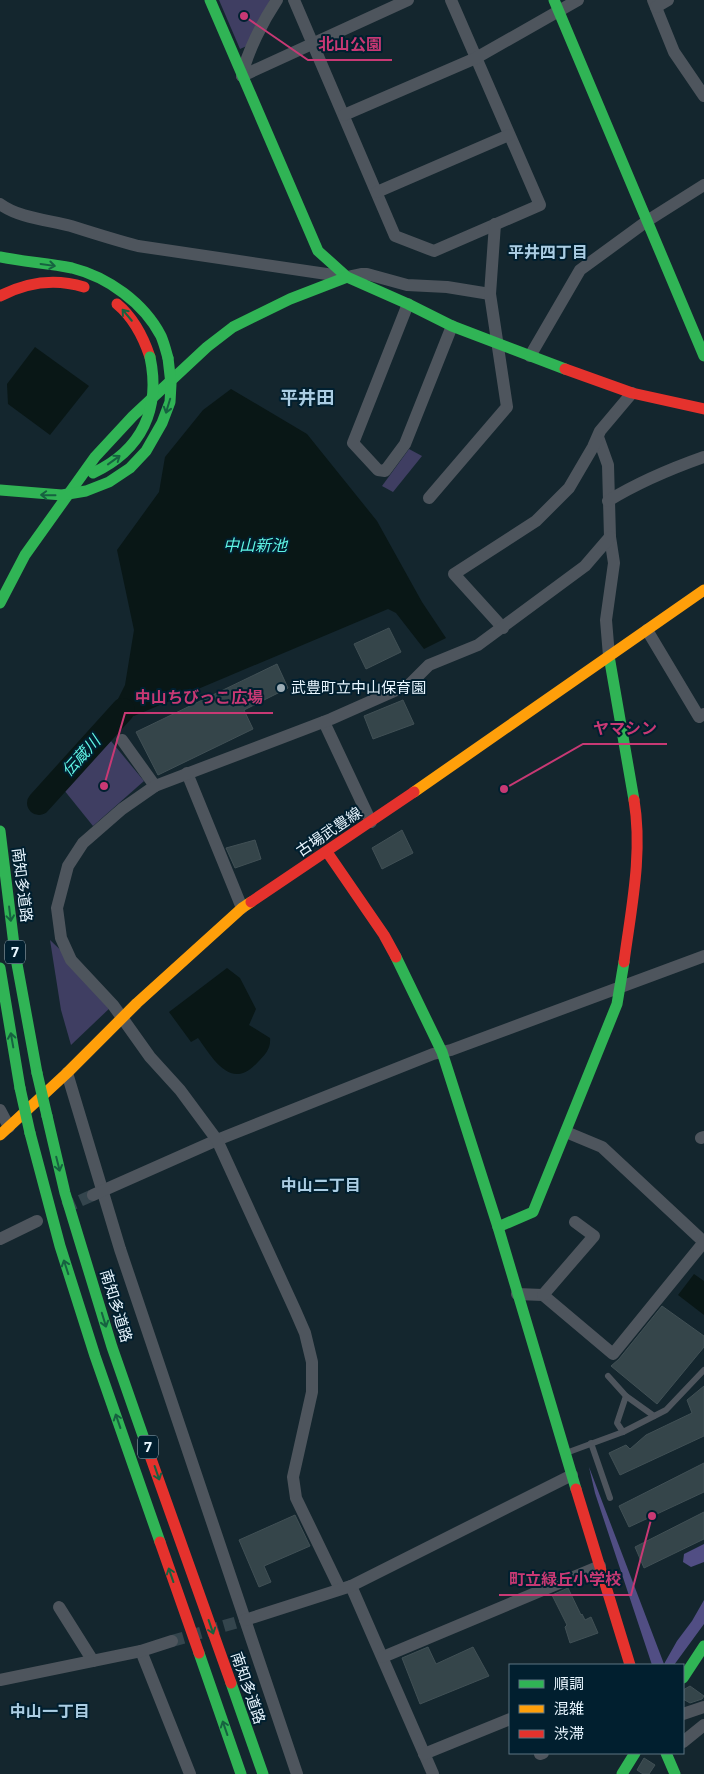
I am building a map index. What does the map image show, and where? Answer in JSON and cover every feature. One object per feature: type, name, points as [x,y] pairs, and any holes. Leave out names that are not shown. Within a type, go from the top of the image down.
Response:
[{"type":"main road","points":[[210,0],[318,251],[347,277],[452,326],[496,344],[632,393],[704,409]]},
{"type":"main road","points":[[557,6],[704,356]]},
{"type":"main road","points":[[0,258],[76,270],[98,277],[116,288],[135,302],[149,317],[161,336],[168,358],[171,384],[170,402],[162,423],[146,452],[130,468],[110,482],[86,491],[62,495],[0,490]]},
{"type":"main road","points":[[0,603],[25,556],[95,457],[133,416],[207,347],[233,327],[290,299],[347,277]]},
{"type":"main road","points":[[0,296],[23,286],[57,281],[78,284],[96,291]]},
{"type":"main road","points":[[68,478],[88,475],[100,470],[122,455],[138,435],[153,400],[154,374],[141,333],[120,307],[110,299]]},
{"type":"main road","name":"古場武豊線","points":[[4,1131],[242,908],[371,822],[704,590]]},
{"type":"main road","points":[[498,1227],[532,1212],[617,1004],[621,988],[636,867],[638,825],[609,656]]},
{"type":"main road","name":"南知多道路","points":[[0,831],[15,953],[37,1073],[65,1193],[112,1347],[263,1774]]},
{"type":"main road","points":[[327,852],[384,935],[442,1052],[498,1227],[630,1664]]},
{"type":"main road","name":"7","points":[[0,968],[20,1088],[60,1246],[95,1356],[241,1774]]},
{"type":"main road","points":[[684,1677],[702,1654]]},
{"type":"main road","points":[[622,1774],[634,1754]]},
{"type":"main road","points":[[667,1754],[675,1774]]},
{"type":"street","points":[[242,76],[244,66],[258,34],[277,0]]},
{"type":"street","points":[[294,0],[395,236],[434,251],[540,206],[451,0]]},
{"type":"street","points":[[242,76],[408,0]]},
{"type":"street","points":[[344,115],[476,58],[557,6],[578,0]]},
{"type":"street","points":[[668,0],[654,4],[674,52],[702,88]]},
{"type":"street","points":[[376,192],[510,135]]},
{"type":"street","points":[[530,356],[580,270],[647,222],[704,185]]},
{"type":"street","points":[[1,206],[138,246],[347,277],[367,274],[407,285],[447,287],[490,294]]},
{"type":"street","points":[[429,498],[507,407],[496,344],[490,294],[495,224]]},
{"type":"street","points":[[408,304],[353,443],[378,470],[385,471],[405,444],[452,326]]},
{"type":"street","points":[[503,628],[454,574],[536,521],[569,488],[600,431],[632,393]]},
{"type":"street","points":[[598,437],[608,465],[610,537],[614,563],[606,620],[609,656]]},
{"type":"street","points":[[608,500],[632,486],[672,468],[704,457]]},
{"type":"street","points":[[433,1774],[384,1657],[296,1498],[293,1477],[312,1392],[312,1362],[304,1333],[217,1140],[180,1090],[150,1057],[113,1005],[71,960],[61,938],[57,908],[68,866],[83,843],[122,809],[155,786],[324,722],[410,684],[429,665],[478,645],[503,628],[585,566],[610,537]]},
{"type":"street","points":[[647,630],[699,717],[704,714]]},
{"type":"street","points":[[324,722],[371,822]]},
{"type":"street","points":[[122,740],[155,786]]},
{"type":"street","points":[[187,773],[242,908]]},
{"type":"street","points":[[98,1193],[217,1140],[433,1054],[621,988],[704,956]]},
{"type":"street","points":[[67,1073],[98,1193],[120,1249],[297,1774]]},
{"type":"street","points":[[0,1110],[4,1131]]},
{"type":"street","points":[[517,1294],[544,1295],[613,1354],[704,1242],[602,1147],[566,1132]]},
{"type":"street","points":[[0,1239],[37,1220]]},
{"type":"street","points":[[544,1295],[594,1236],[576,1222]]},
{"type":"street","points":[[245,1620],[346,1588],[572,1474]]},
{"type":"street","points":[[384,1657],[600,1566]]},
{"type":"street","points":[[59,1607],[92,1661]]},
{"type":"street","points":[[0,1680],[141,1651],[172,1641]]},
{"type":"street","points":[[141,1651],[190,1774]]},
{"type":"street","points":[[684,1714],[704,1707]]},
{"type":"street","points":[[424,1754],[509,1718]]},
{"type":"street","points":[[684,1741],[704,1725]]},
{"type":"lane","points":[[565,1453],[623,1432],[666,1410],[704,1370]]},
{"type":"lane","points":[[608,1376],[626,1396],[654,1416]]},
{"type":"lane","points":[[623,1432],[618,1422],[626,1396]]},
{"type":"lane","points":[[592,1443],[610,1498]]},
{"type":"shaded area","points":[[219,0],[270,0],[249,45],[240,49]]},
{"type":"shaded area","points":[[409,449],[422,456],[393,492],[382,486]]},
{"type":"shaded area","points":[[111,741],[144,781],[93,826],[64,790]]},
{"type":"shaded area","points":[[50,940],[113,1005],[71,1045],[61,1010]]},
{"type":"shaded area","points":[[589,1467],[664,1664],[652,1664],[595,1493]]},
{"type":"shaded area","points":[[704,1544],[704,1562],[691,1567],[683,1562],[684,1554]]},
{"type":"shaded area","points":[[704,1600],[704,1624],[675,1664],[664,1664]]},
{"type":"water","points":[[35,347],[89,386],[50,435],[8,404],[7,384]]},
{"type":"water","name":"中山新池","points":[[231,389],[307,434],[377,521],[422,602],[446,638],[424,649],[396,613],[388,609],[134,716],[115,705],[125,685],[134,630],[117,550],[159,492],[165,457],[203,410]]},
{"type":"water","points":[[227,968],[240,978],[256,1009],[249,1025],[270,1038],[270,1045],[261,1059],[247,1072],[241,1074],[232,1073],[220,1066],[198,1038],[191,1042],[169,1012]]},
{"type":"water","points":[[694,1274],[704,1281],[704,1315],[678,1295]]},
{"type":"building","points":[[389,628],[401,652],[366,669],[354,644]]},
{"type":"building","points":[[277,664],[288,688],[244,710],[253,729],[158,775],[136,732]]},
{"type":"building","points":[[403,700],[414,724],[373,739],[364,716]]},
{"type":"building","points":[[402,830],[413,853],[382,869],[372,848]]},
{"type":"building","points":[[255,840],[261,859],[235,868],[226,848]]},
{"type":"building","points":[[662,1306],[704,1336],[704,1347],[657,1404],[611,1366],[619,1359]]},
{"type":"building","points":[[704,1386],[704,1436],[620,1475],[609,1453],[626,1445],[630,1449],[646,1435],[692,1413],[687,1400]]},
{"type":"building","points":[[704,1463],[704,1492],[629,1527],[619,1506]]},
{"type":"building","points":[[704,1512],[704,1539],[644,1568],[635,1547]]},
{"type":"building","points":[[295,1515],[310,1546],[264,1566],[271,1582],[259,1587],[239,1540]]},
{"type":"building","points":[[568,1588],[581,1615],[585,1620],[591,1617],[598,1633],[570,1643],[565,1627],[567,1625],[552,1595]]},
{"type":"building","points":[[428,1647],[436,1664],[473,1647],[489,1676],[420,1704],[402,1658]]},
{"type":"building","points":[[690,1686],[704,1696],[702,1699],[690,1703],[684,1700],[684,1689]]},
{"type":"building","points":[[644,1758],[655,1765],[649,1774],[643,1774],[637,1770]]},
{"type":"waterway","name":"伝蔵川","points":[[39,803],[123,710]]},
{"type":"tunnel","points":[[64,1208],[93,1195]]},
{"type":"tunnel","points":[[172,1641],[245,1620]]},
{"type":"traffic: fast","points":[[210,0],[318,251],[347,277],[452,326],[565,369]]},
{"type":"traffic: fast","points":[[554,0],[704,356]]},
{"type":"traffic: fast","points":[[0,257],[72,268],[99,278],[111,285],[135,302],[154,324],[161,336],[168,358]]},
{"type":"traffic: fast","points":[[0,603],[25,555],[95,457],[133,416],[207,347],[233,327],[290,299],[347,277]]},
{"type":"traffic: fast","points":[[93,473],[110,464],[124,452],[144,426],[153,394],[150,357]]},
{"type":"traffic: fast","points":[[0,490],[62,495],[86,491],[109,482],[130,468],[146,451],[162,423],[170,402],[171,384],[168,358]]},
{"type":"traffic: fast","points":[[609,656],[634,800]]},
{"type":"traffic: fast","points":[[0,831],[15,953],[37,1073]]},
{"type":"traffic: fast","points":[[396,957],[442,1052],[498,1227],[576,1489]]},
{"type":"traffic: fast","points":[[498,1227],[533,1212],[617,1004],[624,962]]},
{"type":"traffic: fast","points":[[0,968],[20,1088]]},
{"type":"traffic: fast","points":[[37,1073],[47,1116]]},
{"type":"traffic: fast","points":[[20,1088],[30,1133]]},
{"type":"traffic: fast","points":[[47,1116],[65,1193],[112,1347],[149,1453]]},
{"type":"traffic: fast","points":[[30,1133],[60,1246],[95,1356],[160,1542]]},
{"type":"traffic: fast","points":[[684,1676],[704,1646]]},
{"type":"traffic: fast","points":[[199,1653],[241,1774]]},
{"type":"traffic: fast","points":[[231,1683],[263,1774]]},
{"type":"traffic: fast","points":[[622,1774],[634,1754]]},
{"type":"traffic: fast","points":[[666,1754],[675,1774]]},
{"type":"traffic: slow","points":[[414,792],[704,590]]},
{"type":"traffic: slow","points":[[0,1135],[67,1073],[137,1003],[251,902]]},
{"type":"traffic: jam","points":[[0,296],[20,287],[41,283],[52,282],[84,287]]},
{"type":"traffic: jam","points":[[117,304],[137,328],[150,357]]},
{"type":"traffic: jam","points":[[565,369],[632,393],[704,409]]},
{"type":"traffic: jam","points":[[251,902],[414,792]]},
{"type":"traffic: jam","points":[[624,962],[637,861],[634,800]]},
{"type":"traffic: jam","points":[[327,852],[384,935],[396,957]]},
{"type":"traffic: jam","points":[[149,1453],[231,1683]]},
{"type":"traffic: jam","points":[[576,1489],[630,1664]]},
{"type":"traffic: jam","points":[[160,1542],[199,1653]]},
{"type":"place","name":"北山公園","points":[[244,16]]},
{"type":"place","name":"武豊町立中山保育園","points":[[281,688]]},
{"type":"place","name":"中山ちびっこ広場","points":[[104,786]]},
{"type":"place","name":"ヤマシン","points":[[504,789]]},
{"type":"place","name":"町立緑丘小学校","points":[[652,1516]]},
{"type":"district","name":"平井四丁目","points":[[548,252]]},
{"type":"district","name":"平井田","points":[[307,398]]},
{"type":"district","name":"中山二丁目","points":[[321,1185]]},
{"type":"district","name":"中山一丁目","points":[[50,1711]]}]
